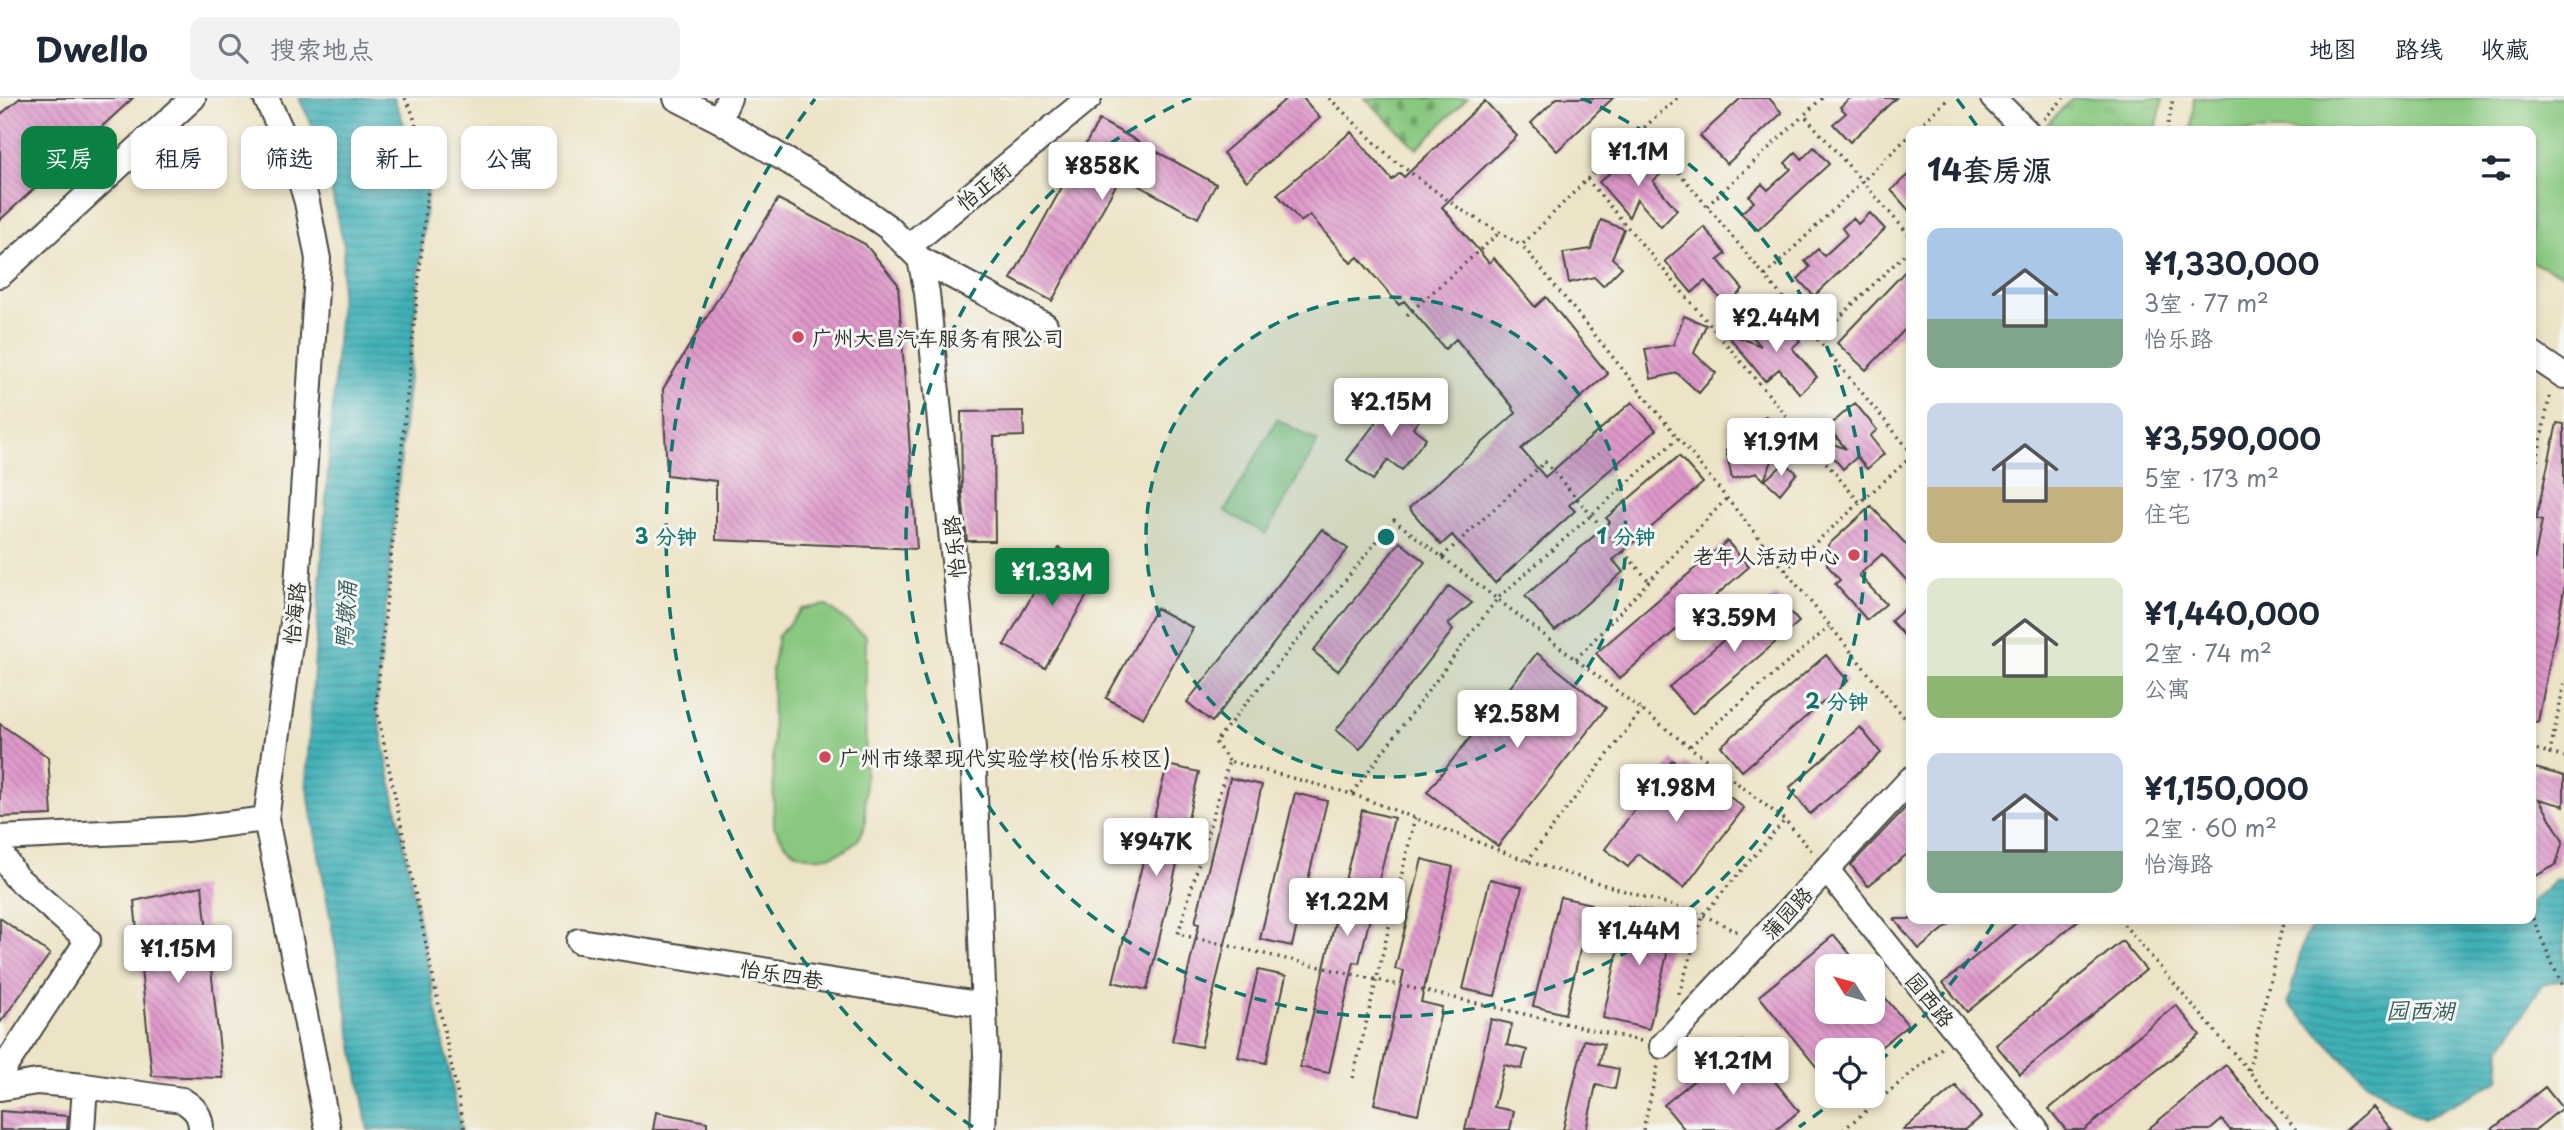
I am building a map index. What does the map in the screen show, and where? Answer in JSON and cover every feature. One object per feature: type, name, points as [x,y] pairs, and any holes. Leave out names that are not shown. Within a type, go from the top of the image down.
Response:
[{"type":"street","points":[[0,275],[193,98]]},
{"type":"street","name":"怡海路","points":[[266,98],[293,156],[307,202],[318,259],[296,601],[266,819],[328,1130]]},
{"type":"street","points":[[676,98],[724,109],[866,211],[914,253],[1045,325]]},
{"type":"street","name":"怡正街","points":[[914,253],[1089,98]]},
{"type":"street","points":[[1993,98],[2032,126]]},
{"type":"street","name":"怡乐路","points":[[914,253],[927,293],[973,749],[985,1005],[983,1130]]},
{"type":"street","points":[[2536,357],[2560,373]]},
{"type":"street","name":"蒲园路","points":[[1662,1046],[1906,784]]},
{"type":"street","points":[[0,838],[186,829],[266,819]]},
{"type":"street","points":[[0,851],[15,876],[88,940],[0,1074]]},
{"type":"street","name":"园西路","points":[[1826,869],[2036,1130]]},
{"type":"street","name":"怡乐四巷","points":[[579,941],[985,1005]]},
{"type":"street","points":[[0,1088],[37,1082],[182,1100],[193,1106],[201,1119],[201,1130]]},
{"type":"street","points":[[82,1130],[85,1086]]},
{"type":"path","points":[[405,98],[412,114],[428,186],[376,706],[465,1130]]},
{"type":"path","points":[[1329,98],[1391,158],[1460,209],[1522,245],[1906,720]]},
{"type":"path","points":[[1522,245],[1587,179],[1677,98]]},
{"type":"path","points":[[1707,206],[1822,98]]},
{"type":"path","points":[[1919,126],[1949,98]]},
{"type":"path","points":[[2034,126],[2064,98]]},
{"type":"path","points":[[2168,126],[2173,98]]},
{"type":"path","points":[[1804,115],[1906,231]]},
{"type":"path","points":[[1643,129],[1906,448]]},
{"type":"path","points":[[1765,276],[1906,139]]},
{"type":"path","points":[[1587,179],[1860,503]]},
{"type":"path","points":[[1406,315],[1499,233]]},
{"type":"path","points":[[1816,339],[1906,253]]},
{"type":"path","points":[[2536,471],[2560,373]]},
{"type":"path","points":[[1352,794],[1497,599],[1678,438]]},
{"type":"path","points":[[1785,570],[1906,459]]},
{"type":"path","points":[[1442,557],[1545,462],[1649,581]]},
{"type":"path","points":[[1576,659],[1726,499]]},
{"type":"path","points":[[1759,942],[1703,915],[1527,861],[1352,794],[1229,761],[1215,742],[1394,520],[1785,820],[1826,869]]},
{"type":"path","points":[[1690,746],[1830,626]]},
{"type":"path","points":[[2550,752],[2564,684]]},
{"type":"path","points":[[1527,861],[1642,710]]},
{"type":"path","points":[[2536,749],[2564,757]]},
{"type":"path","points":[[1229,761],[1178,934],[1662,1046],[1643,1130]]},
{"type":"path","points":[[1353,1077],[1415,818]]},
{"type":"path","points":[[1679,994],[1703,915],[1785,820]]},
{"type":"path","points":[[2123,924],[2296,1130]]},
{"type":"path","points":[[2249,1071],[2283,924]]},
{"type":"path","points":[[2535,924],[2563,988]]},
{"type":"path","points":[[1843,1130],[1959,1034]]},
{"type":"green space","points":[[1365,98],[1467,98],[1417,149]]},
{"type":"green space","points":[[2072,98],[2163,98],[2157,126],[2046,126]]},
{"type":"green space","points":[[2194,98],[2564,98],[2564,274],[2536,264],[2536,126],[2191,126]]},
{"type":"green space","points":[[1277,419],[1318,442],[1266,534],[1225,511]]},
{"type":"green space","points":[[826,605],[866,636],[865,826],[857,841],[850,847],[834,855],[816,857],[791,849],[774,827],[772,669],[778,636],[802,609]]},
{"type":"water","name":"鸭墩涌","points":[[299,98],[394,98],[405,126],[351,126],[351,189],[428,189],[376,706],[461,1130],[368,1130],[306,782],[344,246],[331,189],[337,189],[337,126],[312,126]]},
{"type":"water","name":"园西湖","points":[[2557,879],[2564,881],[2564,980],[2542,985],[2501,1048],[2499,1080],[2422,1120],[2367,1083],[2288,1003],[2304,938],[2314,924],[2536,924],[2536,898]]},
{"type":"building","points":[[20,98],[133,98],[102,126],[21,126],[21,189],[34,189],[0,220],[0,115]]},
{"type":"building","points":[[1287,98],[1303,98],[1320,118],[1247,181],[1223,153]]},
{"type":"building","points":[[1557,98],[1613,98],[1557,151],[1531,123]]},
{"type":"building","points":[[1741,98],[1769,98],[1782,113],[1727,164],[1700,136]]},
{"type":"building","points":[[1850,98],[1896,98],[1850,142],[1833,124],[1846,113],[1840,107]]},
{"type":"building","points":[[1485,101],[1517,136],[1442,207],[1489,263],[1494,258],[1535,307],[1546,297],[1608,374],[1521,449],[1545,477],[1632,402],[1656,430],[1569,505],[1575,511],[1495,583],[1452,535],[1441,545],[1409,508],[1516,413],[1513,407],[1456,339],[1445,349],[1404,301],[1399,305],[1358,257],[1351,263],[1310,215],[1301,222],[1277,194],[1351,132],[1392,180],[1400,173],[1404,177]]},
{"type":"building","points":[[1099,120],[1216,184],[1198,218],[1121,176],[1052,301],[1011,279]]},
{"type":"building","points":[[1814,147],[1829,164],[1758,230],[1741,213],[1754,202],[1749,196],[1762,184],[1768,190],[1791,169],[1785,163],[1796,152],[1802,159]]},
{"type":"building","points":[[1639,148],[1661,174],[1653,181],[1677,210],[1661,227],[1637,199],[1629,217],[1599,182]]},
{"type":"building","points":[[1906,176],[1906,207],[1891,190]]},
{"type":"building","name":"广州大昌汽车服务有限公司","points":[[778,199],[865,244],[898,284],[917,549],[716,540],[716,481],[667,475],[663,389]]},
{"type":"building","points":[[1870,213],[1885,229],[1814,296],[1798,279],[1810,267],[1805,261],[1818,249],[1824,256],[1847,235],[1842,228],[1853,218],[1858,224]]},
{"type":"building","points":[[1601,220],[1624,229],[1612,258],[1622,267],[1603,286],[1594,277],[1569,283],[1563,253],[1591,249]]},
{"type":"building","points":[[1704,227],[1726,254],[1718,260],[1743,289],[1730,302],[1723,302],[1705,281],[1692,293],[1665,261]]},
{"type":"building","points":[[1906,270],[1906,328],[1866,370],[1837,343]]},
{"type":"building","points":[[1778,315],[1800,341],[1792,348],[1817,377],[1800,394],[1779,369],[1765,381],[1725,332],[1761,346],[1753,337]]},
{"type":"building","points":[[1684,316],[1706,325],[1694,353],[1716,373],[1699,393],[1677,373],[1651,379],[1645,349],[1673,345]]},
{"type":"building","points":[[1401,390],[1427,410],[1413,428],[1426,438],[1402,470],[1388,460],[1373,480],[1347,460]]},
{"type":"building","points":[[1855,403],[1877,430],[1870,436],[1884,454],[1867,469],[1857,457],[1843,469],[1816,437],[1846,449],[1828,427]]},
{"type":"building","points":[[1023,411],[1024,436],[994,437],[995,541],[967,541],[962,495],[961,412]]},
{"type":"building","points":[[1765,416],[1785,424],[1785,431],[1764,480],[1757,473],[1732,479],[1726,450],[1754,446]]},
{"type":"building","points":[[2557,423],[2564,424],[2564,590],[2538,722],[2536,552],[2542,521],[2536,519]]},
{"type":"building","points":[[1679,456],[1703,483],[1613,560],[1623,572],[1555,631],[1525,596],[1610,522],[1606,518]]},
{"type":"building","points":[[1785,463],[1797,473],[1780,494],[1765,480]]},
{"type":"building","name":"老年人活动中心","points":[[1871,506],[1906,544],[1906,580],[1882,554],[1859,575],[1886,604],[1867,620],[1835,584],[1840,580],[1827,565],[1828,545]]},
{"type":"building","points":[[1322,529],[1348,549],[1212,722],[1187,702]]},
{"type":"building","points":[[1727,541],[1749,567],[1619,679],[1596,653]]},
{"type":"building","points":[[1400,542],[1425,562],[1338,671],[1313,651]]},
{"type":"building","points":[[1059,548],[1101,571],[1045,668],[1004,645]]},
{"type":"building","points":[[1449,586],[1472,603],[1448,624],[1453,630],[1360,749],[1336,730]]},
{"type":"building","points":[[1776,595],[1799,622],[1692,714],[1669,687]]},
{"type":"building","points":[[1156,608],[1193,628],[1143,718],[1106,698]]},
{"type":"building","points":[[1906,608],[1906,638],[1891,621]]},
{"type":"building","points":[[1537,653],[1606,708],[1498,846],[1427,792]]},
{"type":"building","points":[[1826,655],[1848,681],[1742,771],[1721,746]]},
{"type":"building","points":[[0,724],[48,757],[52,815],[0,817]]},
{"type":"building","points":[[1860,727],[1881,753],[1810,814],[1789,788]]},
{"type":"building","points":[[1672,760],[1681,767],[1686,763],[1744,808],[1684,888],[1638,854],[1628,867],[1605,849]]},
{"type":"building","points":[[1167,765],[1199,772],[1147,990],[1113,982]]},
{"type":"building","points":[[2536,768],[2564,776],[2564,806],[2539,799],[2563,841],[2556,865],[2536,876]]},
{"type":"building","points":[[1230,778],[1262,785],[1201,1047],[1172,1041],[1199,924],[1195,923]]},
{"type":"building","points":[[1295,793],[1327,801],[1292,946],[1260,939]]},
{"type":"building","points":[[1906,807],[1906,855],[1868,886],[1851,865]]},
{"type":"building","points":[[1362,810],[1394,818],[1359,963],[1354,962],[1329,1073],[1300,1067]]},
{"type":"building","points":[[1422,859],[1453,867],[1421,1002],[1442,1007],[1418,1114],[1374,1104],[1404,971],[1395,969]]},
{"type":"building","points":[[1490,879],[1522,887],[1495,996],[1463,989]]},
{"type":"building","points":[[202,886],[223,1078],[152,1076],[134,901]]},
{"type":"building","points":[[1560,897],[1591,904],[1565,1014],[1533,1006]]},
{"type":"building","points":[[1628,906],[1676,917],[1649,1029],[1603,1018]]},
{"type":"building","points":[[0,918],[50,954],[0,1023]]},
{"type":"building","points":[[1894,919],[1906,919],[1906,924],[1950,924],[1919,949]]},
{"type":"building","points":[[2015,924],[2074,924],[1967,1012],[1943,983]]},
{"type":"building","points":[[1834,935],[1850,954],[1815,954],[1815,1024],[1885,1024],[1885,998],[1908,1025],[1885,1044],[1885,1038],[1815,1038],[1815,1065],[1759,996]]},
{"type":"building","points":[[2122,941],[2146,970],[2020,1074],[1996,1045]]},
{"type":"building","points":[[1258,970],[1286,976],[1266,1063],[1238,1057]]},
{"type":"building","points":[[2176,1005],[2200,1035],[2084,1130],[2066,1130],[2049,1109]]},
{"type":"building","points":[[1491,1019],[1512,1024],[1507,1045],[1527,1050],[1522,1069],[1504,1065],[1494,1107],[1514,1111],[1510,1130],[1465,1130]]},
{"type":"building","points":[[1584,1040],[1604,1044],[1599,1065],[1619,1069],[1615,1089],[1596,1085],[1586,1130],[1563,1130]]},
{"type":"building","points":[[1742,1041],[1799,1111],[1776,1130],[1685,1130],[1664,1105]]},
{"type":"building","points":[[2226,1065],[2279,1130],[2230,1130],[2222,1120],[2210,1130],[2147,1130]]},
{"type":"building","points":[[1956,1086],[1981,1117],[1965,1130],[1903,1130]]},
{"type":"building","points":[[2545,1087],[2562,1108],[2535,1130],[2491,1130]]},
{"type":"building","points":[[2372,1107],[2392,1130],[2345,1130]]},
{"type":"building","points":[[0,1111],[68,1116],[67,1130],[0,1130]]},
{"type":"building","points":[[656,1112],[707,1122],[707,1130],[653,1130]]},
{"type":"place","name":"广州大昌汽车服务有限公司","points":[[798,337]]},
{"type":"place","name":"老年人活动中心","points":[[1854,555]]},
{"type":"place","name":"广州市绿翠现代实验学校(怡乐校区)","points":[[825,757]]}]
